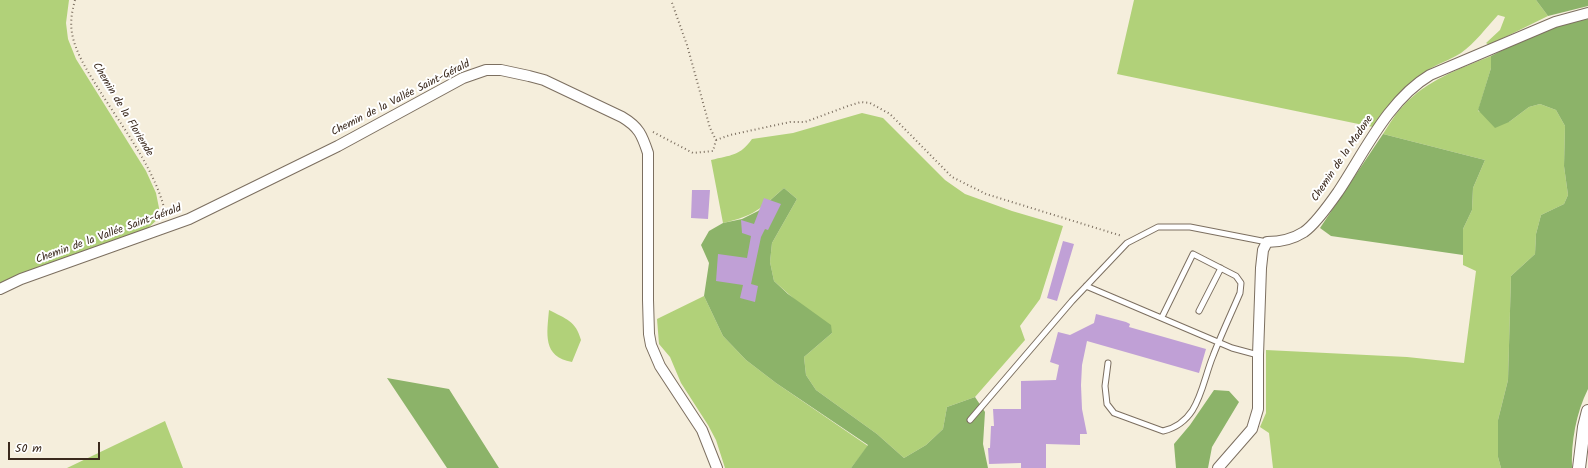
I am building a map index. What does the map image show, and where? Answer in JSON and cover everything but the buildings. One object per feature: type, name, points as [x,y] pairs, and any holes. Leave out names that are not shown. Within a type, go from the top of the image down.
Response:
[{"type":"street","name":"Chemin de la Madone","points":[[1267,242],[1282,241],[1305,232],[1329,205],[1360,159],[1375,131],[1393,109],[1420,82],[1430,75],[1555,22],[1588,12]]},
{"type":"street","name":"Chemin de la Vallée Saint-Gérald","points":[[0,289],[21,279],[168,228],[211,209],[338,146],[463,78],[486,70],[501,70],[529,76],[544,80],[622,117],[632,123],[643,137],[648,153],[648,300],[649,334],[651,345],[660,366],[702,430],[717,468]]},
{"type":"street","points":[[1218,468],[1252,429],[1256,420],[1258,409],[1261,268],[1263,250],[1267,242]]},
{"type":"street","points":[[1579,468],[1584,427],[1588,411]]},
{"type":"lane","points":[[970,420],[1086,286],[1127,243],[1158,227],[1190,227],[1267,242]]},
{"type":"lane","points":[[1108,363],[1105,386],[1107,404],[1114,413],[1163,431],[1170,429],[1185,420],[1195,407],[1204,385],[1212,357],[1240,293],[1241,283],[1236,276],[1193,254],[1162,317]]},
{"type":"lane","points":[[1199,311],[1220,268]]},
{"type":"lane","points":[[1086,286],[1232,348],[1258,355]]},
{"type":"path","name":"Chemin de la Floriende","points":[[75,0],[71,12],[71,32],[74,43],[90,75],[157,186],[168,228]]},
{"type":"path","points":[[639,130],[646,128],[693,153],[713,151],[716,140],[710,128],[687,45],[671,0]]},
{"type":"path","points":[[716,140],[730,135],[790,122],[805,122],[861,102],[870,103],[890,114],[952,177],[986,194],[1134,240]]},
{"type":"green space","points":[[0,0],[69,0],[66,23],[68,39],[76,59],[146,171],[156,193],[159,218],[147,229],[56,261],[0,284]]},
{"type":"green space","points":[[1134,0],[1536,0],[1548,16],[1489,45],[1486,43],[1500,30],[1505,17],[1498,15],[1476,40],[1461,53],[1430,69],[1403,89],[1384,111],[1373,127],[1117,74]]},
{"type":"green space","points":[[1536,0],[1588,0],[1588,6],[1548,16]]},
{"type":"green space","points":[[1588,19],[1588,389],[1577,418],[1572,448],[1572,468],[1501,468],[1498,457],[1498,420],[1508,380],[1511,276],[1535,254],[1536,234],[1541,215],[1564,204],[1568,195],[1564,166],[1565,126],[1556,110],[1540,104],[1529,107],[1509,122],[1495,128],[1478,110],[1491,68],[1491,56],[1530,36],[1560,23]]},
{"type":"green space","points":[[1491,56],[1491,68],[1478,111],[1509,122],[1529,107],[1540,104],[1556,110],[1565,126],[1564,166],[1568,195],[1564,204],[1541,215],[1536,234],[1535,254],[1511,276],[1508,380],[1498,420],[1498,457],[1501,468],[1273,468],[1269,433],[1260,427],[1266,413],[1266,350],[1407,357],[1464,363],[1476,271],[1463,265],[1463,229],[1472,210],[1473,188],[1485,160],[1383,134],[1400,109],[1422,89],[1444,76]]},
{"type":"green space","points":[[862,113],[883,118],[945,180],[965,194],[1012,211],[1063,226],[1040,299],[1020,326],[1025,340],[975,397],[947,407],[943,429],[926,445],[904,458],[877,434],[816,390],[806,375],[804,357],[832,333],[774,281],[770,262],[772,243],[797,199],[784,188],[756,211],[742,218],[723,223],[711,160],[730,156],[739,152],[748,145],[752,139],[793,133]]},
{"type":"green space","points":[[1383,134],[1485,160],[1473,188],[1472,210],[1463,229],[1463,255],[1331,236],[1320,228]]},
{"type":"green space","points":[[784,188],[797,199],[772,243],[770,262],[774,281],[788,294],[831,325],[832,333],[804,357],[806,375],[816,390],[877,434],[904,458],[926,445],[943,429],[947,407],[975,397],[985,412],[983,444],[988,468],[851,468],[868,445],[776,383],[746,360],[723,336],[704,296],[709,263],[701,245],[709,231],[723,223],[742,219],[758,211]]},
{"type":"green space","points":[[704,296],[723,336],[746,360],[776,383],[868,446],[851,468],[725,468],[716,440],[681,383],[670,357],[659,344],[657,319]]},
{"type":"green space","points":[[549,310],[570,321],[579,334],[581,340],[572,362],[555,355],[548,343],[547,335]]},
{"type":"green space","points":[[387,378],[449,389],[499,468],[447,468]]},
{"type":"green space","points":[[1214,390],[1229,391],[1239,402],[1212,447],[1208,468],[1176,468],[1174,444],[1190,425]]},
{"type":"green space","points":[[165,421],[183,468],[67,468]]}]
